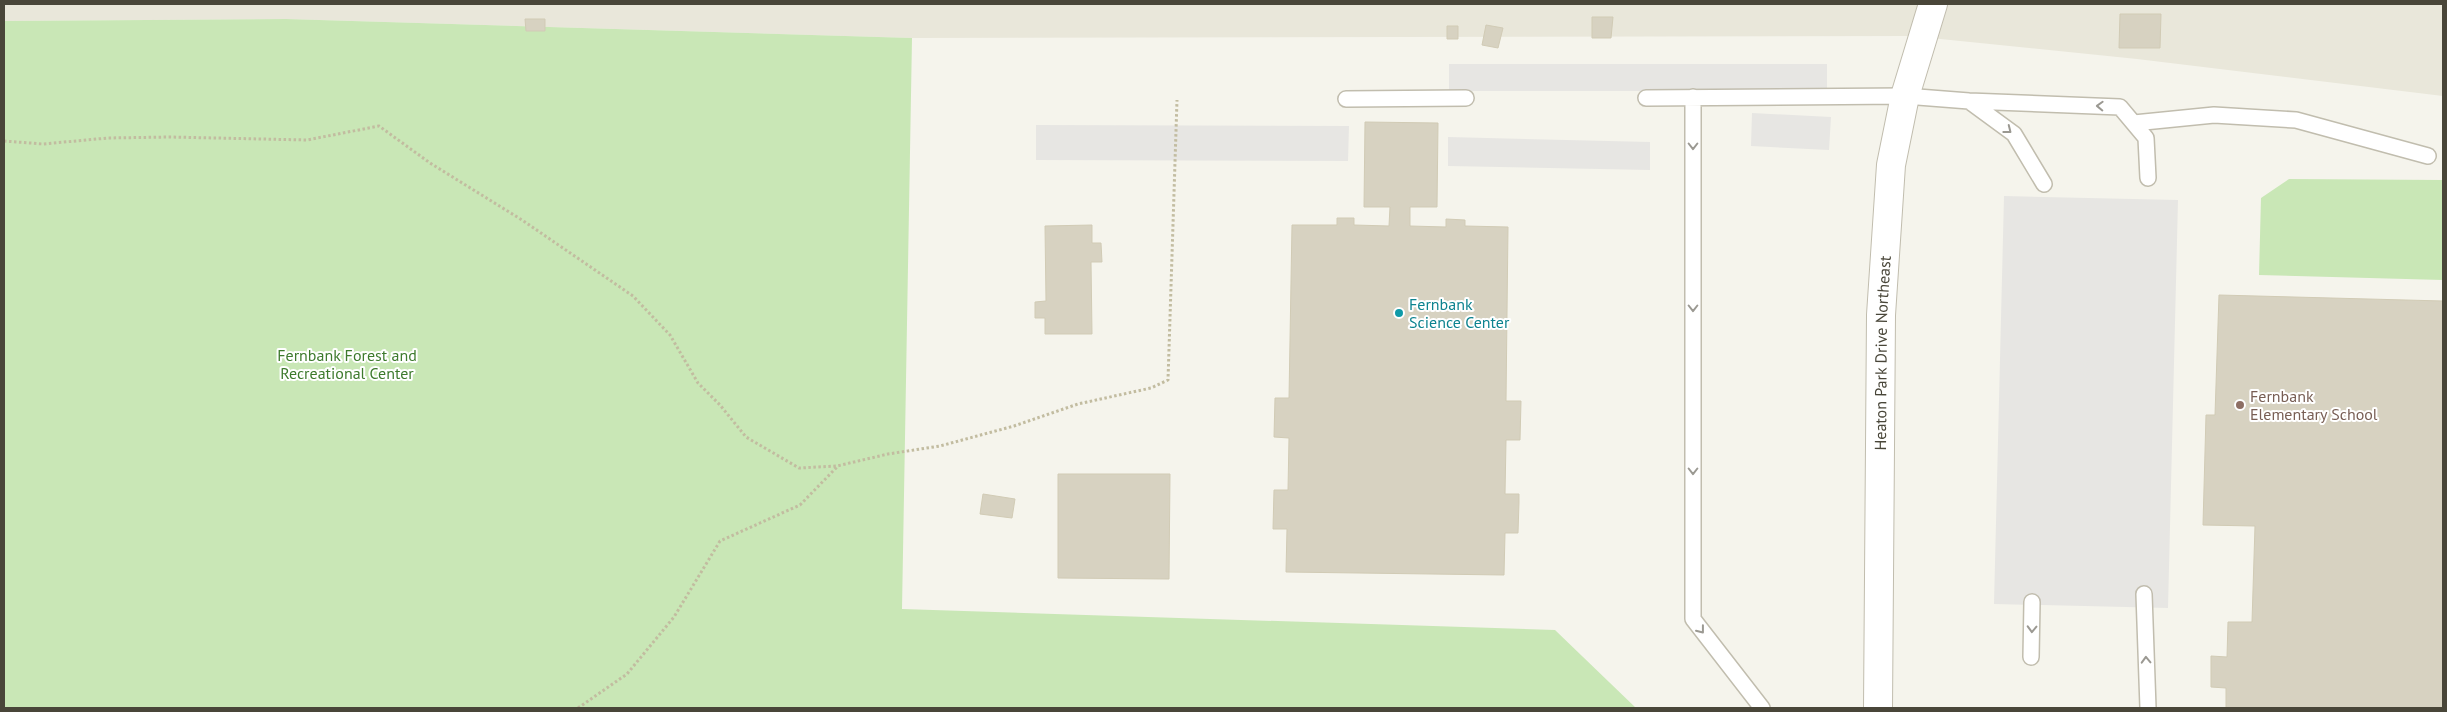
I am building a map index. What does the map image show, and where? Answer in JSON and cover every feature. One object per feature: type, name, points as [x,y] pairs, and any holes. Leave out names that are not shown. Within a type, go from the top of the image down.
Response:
[{"type":"street","name":"Heaton Park Drive Northeast","points":[[1878,708],[1881,315],[1891,165],[1905,96],[1933,4]]},
{"type":"lane","points":[[1646,98],[1905,96],[1969,101],[2120,107],[2146,138],[2148,178]]},
{"type":"lane","points":[[1693,97],[1693,619],[1762,708]]},
{"type":"lane","points":[[1346,99],[1466,98]]},
{"type":"lane","points":[[1969,101],[2014,134],[2044,184]]},
{"type":"lane","points":[[2134,123],[2214,115],[2296,120],[2428,156]]},
{"type":"lane","points":[[2144,594],[2148,708]]},
{"type":"lane","points":[[2031,656],[2032,602]]},
{"type":"path","points":[[4,141],[43,144],[108,138],[170,137],[307,140],[379,126],[430,163],[522,220],[633,296],[670,335],[698,383],[720,405],[746,437],[799,468],[838,466],[888,454],[940,446],[1014,426],[1078,404],[1151,388],[1168,380],[1177,100]]},
{"type":"path","points":[[578,708],[627,674],[674,617],[720,541],[800,505],[838,466]]},
{"type":"shaded area","points":[[4,4],[2443,4],[2443,96],[2137,59],[1911,36],[912,38],[286,19],[4,21]]},
{"type":"shaded area","points":[[1449,64],[1827,64],[1827,91],[1449,91]]},
{"type":"shaded area","points":[[1752,113],[1831,117],[1829,150],[1751,146]]},
{"type":"shaded area","points":[[1036,125],[1349,126],[1348,161],[1036,160]]},
{"type":"shaded area","points":[[1448,137],[1650,142],[1650,170],[1448,166]]},
{"type":"shaded area","points":[[2004,196],[2178,200],[2168,608],[1994,604]]},
{"type":"green space","name":"Fernbank Forest and Recreational Center","points":[[286,19],[912,38],[902,609],[1555,630],[1636,708],[4,708],[4,21]]},
{"type":"green space","points":[[2289,179],[2443,180],[2443,280],[2259,275],[2261,198]]},
{"type":"building","points":[[2120,14],[2161,14],[2160,48],[2119,48]]},
{"type":"building","points":[[1592,17],[1613,17],[1611,38],[1592,38]]},
{"type":"building","points":[[525,19],[545,19],[545,31],[526,31]]},
{"type":"building","points":[[1486,25],[1503,28],[1498,48],[1482,45]]},
{"type":"building","points":[[1447,26],[1458,26],[1458,39],[1447,39]]},
{"type":"building","name":"Fernbank Science Center","points":[[1365,122],[1438,123],[1437,207],[1410,207],[1410,226],[1446,227],[1446,219],[1465,220],[1465,226],[1508,227],[1506,401],[1521,401],[1520,440],[1506,440],[1505,494],[1519,494],[1519,502],[1518,533],[1505,533],[1504,575],[1286,572],[1287,529],[1273,529],[1274,490],[1288,490],[1289,438],[1274,437],[1275,398],[1289,398],[1292,225],[1337,225],[1337,218],[1354,218],[1354,225],[1389,226],[1390,207],[1364,207]]},
{"type":"building","points":[[1092,225],[1092,243],[1101,243],[1102,262],[1091,262],[1092,334],[1045,334],[1045,318],[1035,318],[1035,302],[1046,301],[1045,226]]},
{"type":"building","points":[[2219,295],[2443,301],[2443,708],[2226,708],[2226,688],[2211,687],[2211,656],[2227,657],[2228,622],[2252,622],[2255,526],[2203,525],[2206,415],[2215,415]]},
{"type":"building","points":[[1058,474],[1170,474],[1169,579],[1058,578]]},
{"type":"building","points":[[983,494],[1015,499],[1012,518],[980,514]]},
{"type":"place","name":"Fernbank Science Center","points":[[1399,313]]},
{"type":"place","name":"Fernbank Elementary School","points":[[2240,405]]}]
